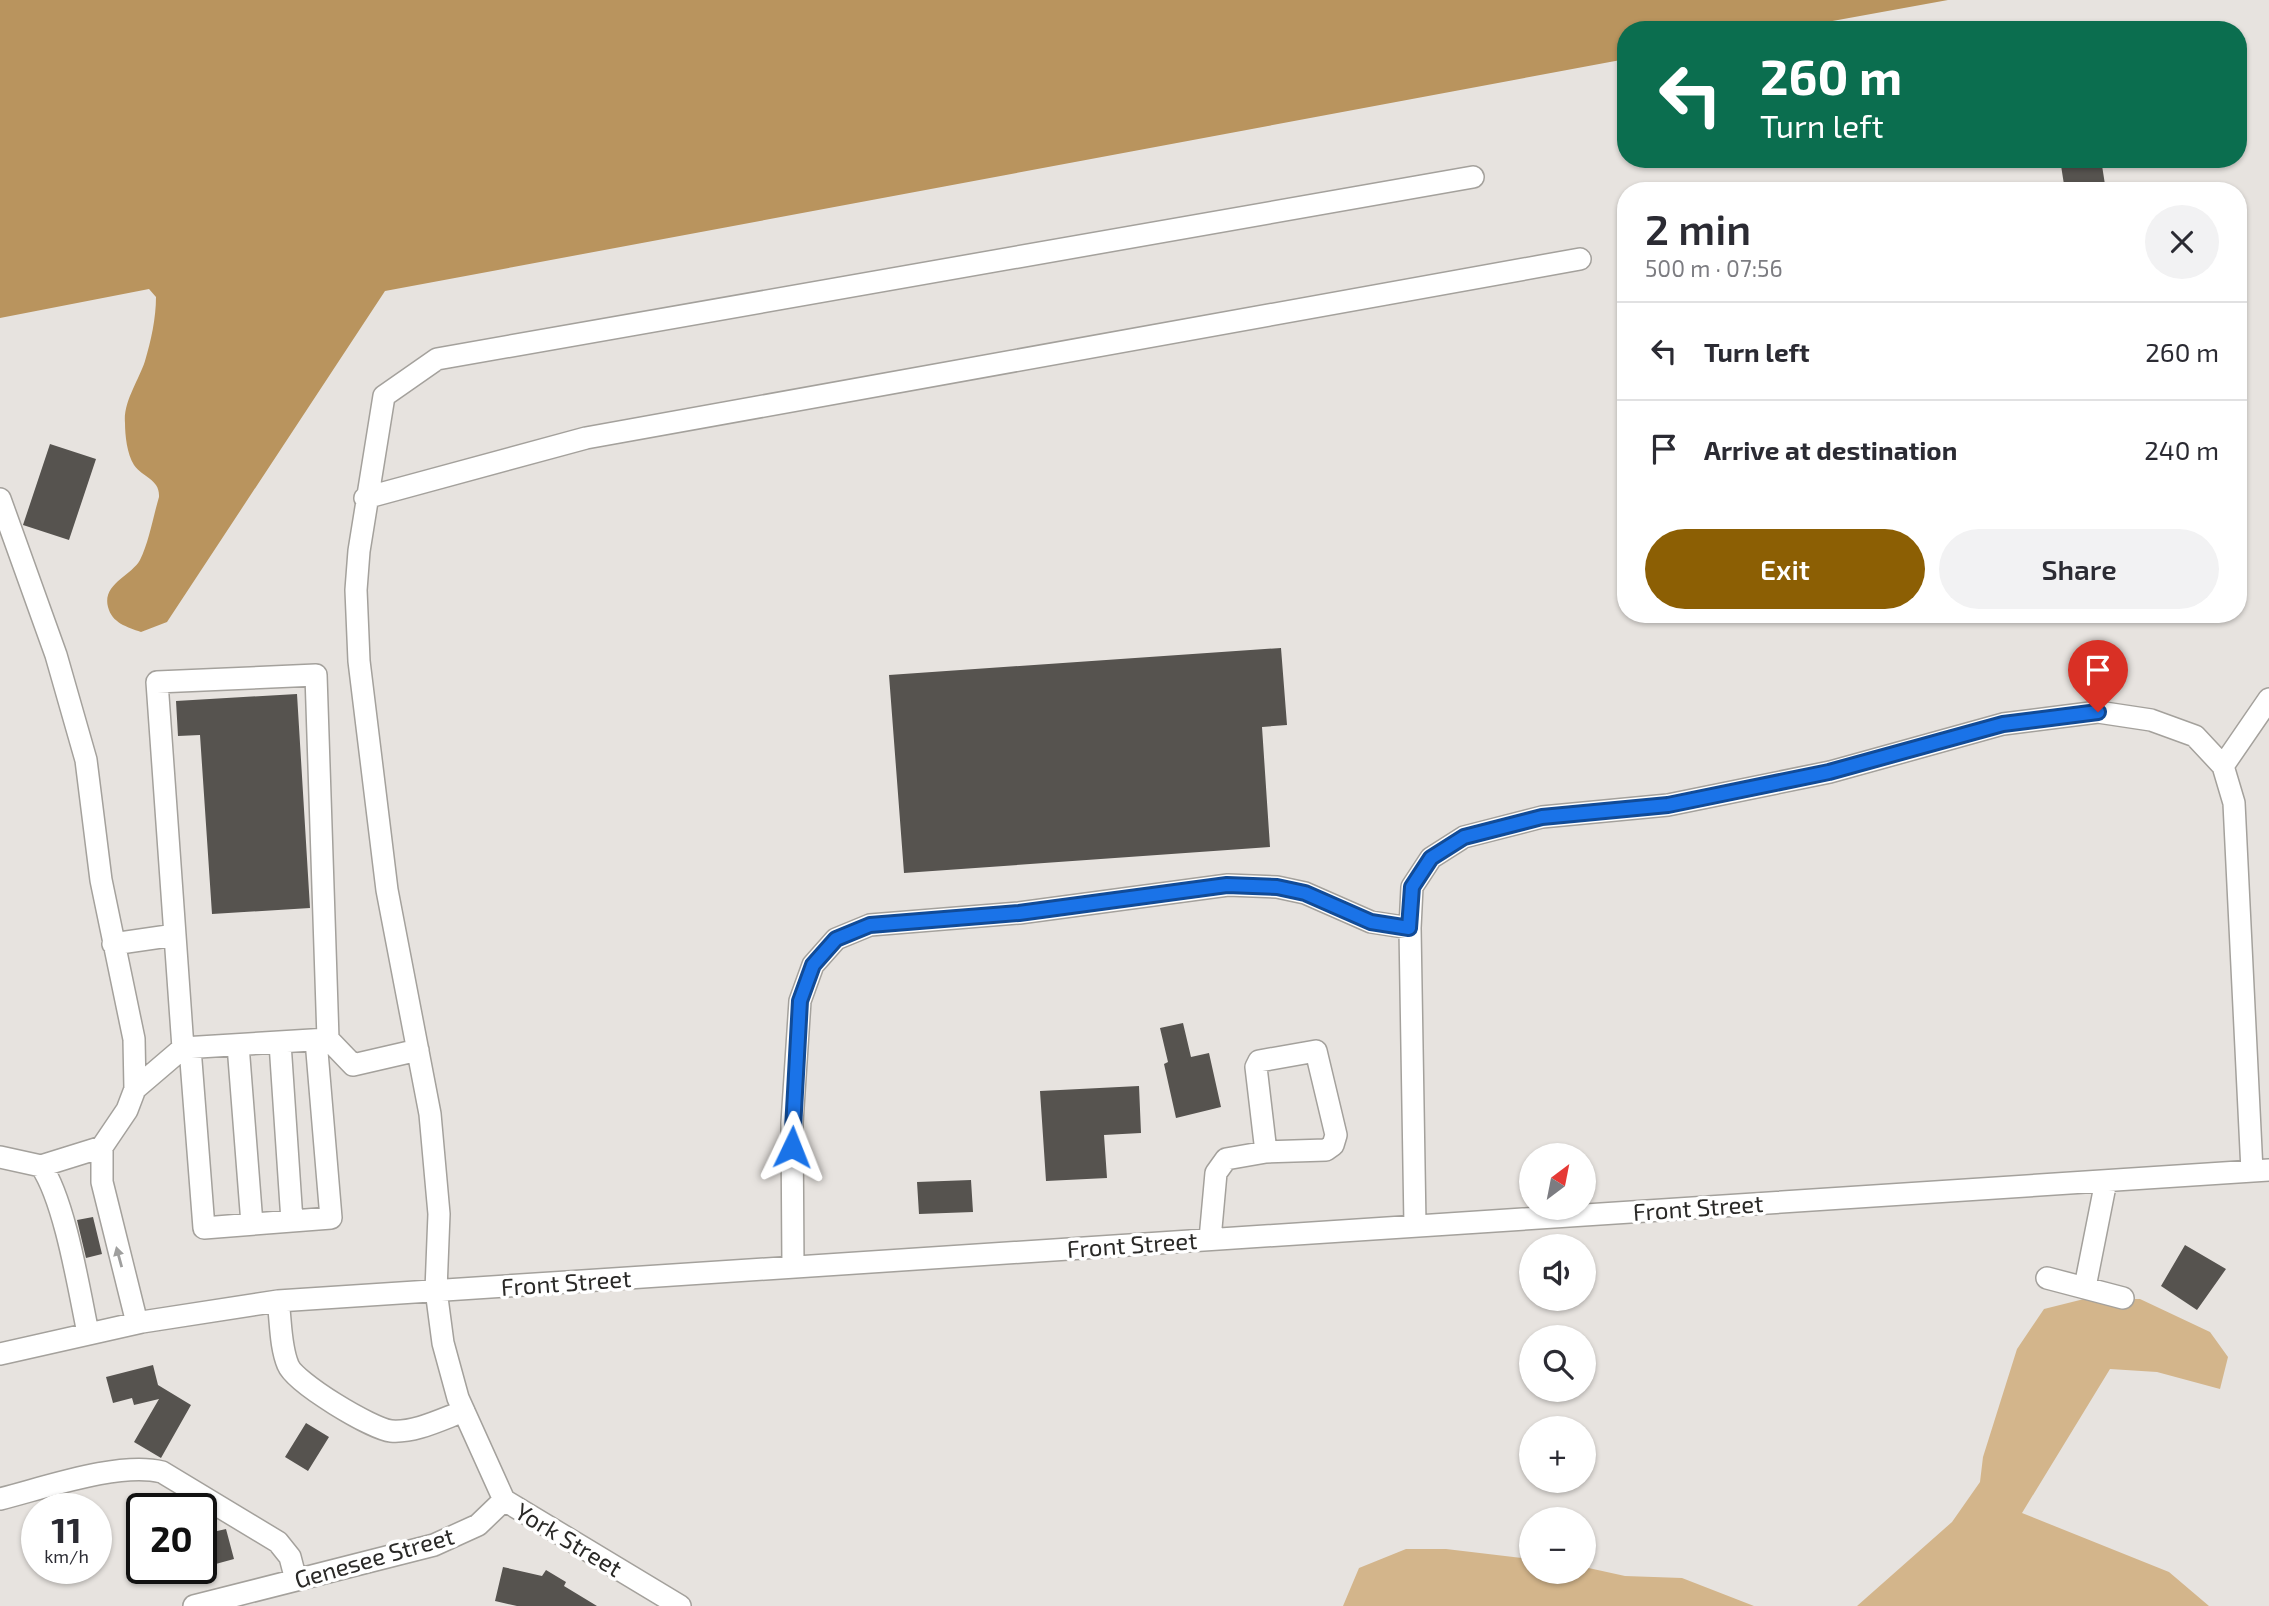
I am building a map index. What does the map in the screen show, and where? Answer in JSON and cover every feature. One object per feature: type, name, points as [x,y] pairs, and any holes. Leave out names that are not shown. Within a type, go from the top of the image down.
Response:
[{"type":"street","name":"York Street","points":[[680,1606],[504,1500],[464,1411],[443,1343],[436,1290],[439,1214],[430,1114],[387,890],[359,661],[356,590],[366,498],[384,396],[438,359],[1473,177]]},
{"type":"street","points":[[366,498],[586,438],[1580,259]]},
{"type":"street","points":[[0,499],[56,655],[86,760],[101,880],[134,1039],[135,1089],[127,1110],[102,1147],[102,1182],[137,1323]]},
{"type":"street","points":[[316,675],[322,1039],[331,1218],[204,1228],[175,935],[157,682],[316,675]]},
{"type":"street","points":[[2223,766],[2269,699]]},
{"type":"street","points":[[1415,1225],[1409,928],[1412,887],[1431,858],[1464,837],[1542,817],[1668,805],[1829,772],[2003,724],[2098,712],[2151,720],[2195,736],[2223,766],[2234,803],[2261,1171]]},
{"type":"street","points":[[793,1267],[792,1124],[800,1001],[813,965],[836,939],[870,925],[1019,913],[1227,885],[1277,887],[1296,891],[1371,922],[1409,928]]},
{"type":"street","points":[[113,944],[175,935]]},
{"type":"street","points":[[135,1089],[186,1048],[322,1039],[353,1065],[418,1050]]},
{"type":"street","points":[[281,1043],[292,1221]]},
{"type":"street","points":[[238,1045],[252,1224]]},
{"type":"street","points":[[1210,1239],[1216,1173],[1226,1159],[1266,1152],[1326,1150],[1333,1145],[1336,1135],[1316,1051],[1259,1061],[1256,1067],[1266,1152]]},
{"type":"street","points":[[0,1157],[41,1166],[102,1147]]},
{"type":"street","points":[[41,1166],[49,1178],[63,1224],[88,1333]]},
{"type":"street","name":"Front Street","points":[[0,1354],[137,1323],[278,1301],[2261,1171]]},
{"type":"street","points":[[2085,1287],[2106,1181]]},
{"type":"street","points":[[2047,1278],[2123,1298]]},
{"type":"street","points":[[278,1301],[288,1367],[300,1381],[359,1417],[391,1431],[413,1429],[464,1411]]},
{"type":"street","points":[[0,1499],[144,1467],[162,1472],[278,1542],[290,1557],[296,1580]]},
{"type":"street","name":"Genesee Street","points":[[194,1606],[434,1545],[478,1525],[504,1500]]},
{"type":"shaded area","points":[[0,0],[1948,0],[1832,21],[1617,21],[1617,61],[385,291],[167,622],[141,632],[117,621],[110,612],[107,599],[113,586],[140,560],[159,497],[154,482],[132,461],[125,423],[129,399],[149,346],[156,297],[149,289],[0,318]]},
{"type":"shaded area","points":[[2084,1299],[2140,1299],[2210,1332],[2228,1357],[2220,1389],[2157,1372],[2110,1369],[2022,1513],[2169,1572],[2209,1606],[1857,1606],[1952,1522],[1980,1482],[1983,1457],[2017,1349],[2044,1309]]},
{"type":"shaded area","points":[[1406,1549],[1446,1549],[1519,1558],[1519,1584],[1596,1584],[1596,1570],[1625,1576],[1682,1578],[1754,1606],[1343,1606],[1359,1568]]},
{"type":"building","points":[[2061,168],[2102,168],[2105,182],[2064,182]]},
{"type":"building","points":[[50,444],[96,459],[69,540],[23,525]]},
{"type":"building","points":[[1281,648],[1287,725],[1262,727],[1270,847],[904,873],[889,675]]},
{"type":"building","points":[[297,694],[310,908],[212,914],[200,735],[178,736],[176,701]]},
{"type":"building","points":[[1183,1023],[1191,1057],[1209,1053],[1221,1107],[1176,1118],[1164,1064],[1168,1062],[1160,1028]]},
{"type":"building","points":[[1139,1086],[1141,1133],[1104,1135],[1107,1178],[1046,1181],[1040,1091]]},
{"type":"building","points":[[971,1180],[973,1212],[919,1214],[917,1182]]},
{"type":"building","points":[[93,1217],[102,1254],[86,1258],[77,1220]]},
{"type":"building","points":[[2185,1245],[2226,1269],[2197,1310],[2161,1286]]},
{"type":"building","points":[[153,1365],[158,1385],[191,1405],[161,1458],[134,1442],[159,1399],[134,1405],[132,1398],[113,1403],[106,1377]]},
{"type":"building","points":[[306,1423],[329,1437],[308,1471],[285,1457]]},
{"type":"building","points":[[226,1529],[234,1559],[217,1564],[217,1531]]},
{"type":"building","points":[[503,1567],[542,1576],[546,1570],[566,1582],[564,1586],[597,1606],[517,1606],[495,1601]]},
{"type":"route","points":[[792,1147],[800,1001],[813,965],[836,939],[870,925],[1019,913],[1227,885],[1277,887],[1305,893],[1342,912],[1371,922],[1409,928],[1412,887],[1431,858],[1464,837],[1542,817],[1668,805],[1829,772],[2003,724],[2098,712]]}]
